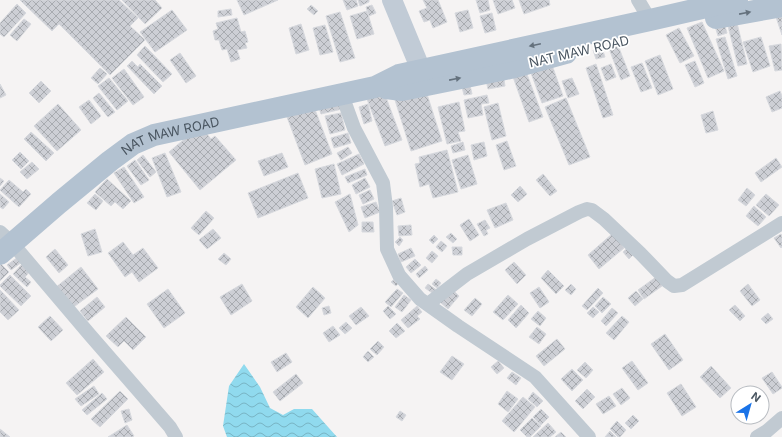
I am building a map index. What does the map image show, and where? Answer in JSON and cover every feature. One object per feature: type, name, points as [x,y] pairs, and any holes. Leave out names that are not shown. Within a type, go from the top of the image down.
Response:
[{"type":"main road","points":[[392,0],[424,77]]},
{"type":"main road","name":"NAT MAW ROAD","points":[[4,243],[133,144],[154,135],[375,87],[402,90],[424,77],[650,20],[737,0]]},
{"type":"main road","name":"NAT MAW ROAD","points":[[424,77],[515,67],[601,44],[642,37],[696,21],[782,6]]},
{"type":"street","points":[[638,0],[650,20]]},
{"type":"street","points":[[342,95],[354,128],[383,183],[386,208],[387,249],[399,275],[420,299],[535,377],[589,437]]},
{"type":"street","points":[[428,304],[467,274],[527,238],[587,209],[592,210],[604,219],[667,281],[674,286],[682,285],[782,223]]},
{"type":"street","points":[[4,243],[90,335],[170,427],[176,437]]},
{"type":"street","points":[[765,435],[782,418]]},
{"type":"water","points":[[244,364],[260,387],[270,408],[283,415],[294,409],[312,409],[337,437],[227,437],[223,426],[229,386]]},
{"type":"building","points":[[20,0],[119,0],[138,18],[130,26],[145,40],[110,75],[59,24],[52,31]]},
{"type":"building","points":[[122,0],[155,0],[162,8],[145,24]]},
{"type":"building","points":[[237,0],[278,0],[244,15]]},
{"type":"building","points":[[343,0],[356,0],[358,6],[347,10]]},
{"type":"building","points":[[358,0],[369,0],[369,2],[360,6]]},
{"type":"building","points":[[423,0],[438,0],[447,22],[433,28],[430,20],[424,22],[419,11],[427,8]]},
{"type":"building","points":[[476,0],[488,0],[490,10],[480,13]]},
{"type":"building","points":[[493,0],[512,0],[515,8],[498,14]]},
{"type":"building","points":[[519,0],[549,0],[550,5],[524,14]]},
{"type":"building","points":[[17,4],[26,13],[4,37],[0,34],[0,23]]},
{"type":"building","points":[[311,5],[318,11],[314,15],[307,9]]},
{"type":"building","points":[[372,5],[376,13],[369,16],[366,7]]},
{"type":"building","points":[[231,9],[232,15],[218,17],[218,11]]},
{"type":"building","points":[[172,10],[187,30],[155,52],[140,32]]},
{"type":"building","points":[[468,10],[473,28],[460,32],[455,13]]},
{"type":"building","points":[[367,11],[374,34],[357,39],[350,16]]},
{"type":"building","points":[[340,12],[355,58],[340,62],[326,16]]},
{"type":"building","points":[[492,13],[496,30],[485,33],[480,16]]},
{"type":"building","points":[[782,15],[782,35],[776,17]]},
{"type":"building","points":[[237,18],[241,32],[245,31],[248,42],[245,43],[247,48],[237,50],[240,59],[231,62],[227,49],[222,50],[219,40],[215,40],[213,31],[218,29],[216,23]]},
{"type":"building","points":[[24,19],[31,24],[17,41],[10,35]]},
{"type":"building","points":[[723,20],[727,33],[718,36],[714,23]]},
{"type":"building","points":[[702,22],[724,71],[708,78],[687,28]]},
{"type":"building","points":[[737,23],[747,64],[738,66],[728,26]]},
{"type":"building","points":[[301,24],[309,50],[296,54],[289,28]]},
{"type":"building","points":[[325,25],[333,52],[320,55],[313,28]]},
{"type":"building","points":[[679,28],[694,56],[680,63],[666,35]]},
{"type":"building","points":[[725,37],[737,76],[728,79],[716,39]]},
{"type":"building","points":[[761,37],[770,66],[753,72],[743,42]]},
{"type":"building","points":[[617,43],[630,76],[621,80],[608,46]]},
{"type":"building","points":[[781,44],[782,70],[775,71],[769,46]]},
{"type":"building","points":[[145,46],[172,74],[163,82],[137,55]]},
{"type":"building","points":[[602,48],[605,57],[596,59],[593,50]]},
{"type":"building","points":[[180,53],[196,76],[186,83],[170,60]]},
{"type":"building","points":[[660,55],[673,89],[658,95],[645,61]]},
{"type":"building","points":[[132,61],[138,67],[140,64],[162,86],[154,94],[127,66]]},
{"type":"building","points":[[695,61],[704,83],[695,87],[685,65]]},
{"type":"building","points":[[642,63],[652,88],[641,92],[631,67]]},
{"type":"building","points":[[596,64],[613,115],[603,118],[586,68]]},
{"type":"building","points":[[611,64],[616,77],[606,81],[601,68]]},
{"type":"building","points":[[552,65],[563,96],[542,103],[531,73]]},
{"type":"building","points":[[100,68],[107,74],[98,84],[91,78]]},
{"type":"building","points":[[124,69],[144,97],[133,105],[112,78]]},
{"type":"building","points":[[525,69],[543,117],[529,122],[512,74]]},
{"type":"building","points":[[503,73],[505,86],[488,89],[485,76]]},
{"type":"building","points":[[109,78],[128,101],[117,110],[98,86]]},
{"type":"building","points":[[572,78],[579,94],[568,98],[562,81]]},
{"type":"building","points":[[41,81],[51,91],[39,103],[29,93]]},
{"type":"building","points":[[469,81],[472,94],[464,95],[461,83]]},
{"type":"building","points":[[0,84],[6,95],[0,98]]},
{"type":"building","points":[[426,91],[442,141],[411,151],[395,100]]},
{"type":"building","points":[[780,91],[782,96],[782,108],[772,112],[766,97]]},
{"type":"building","points":[[384,92],[402,140],[385,146],[367,99]]},
{"type":"building","points":[[99,93],[115,112],[108,117],[93,98]]},
{"type":"building","points":[[487,95],[489,103],[481,104],[483,115],[468,118],[464,100]]},
{"type":"building","points":[[566,98],[590,157],[569,165],[545,107]]},
{"type":"building","points":[[89,100],[101,116],[91,124],[79,107]]},
{"type":"building","points":[[317,101],[340,101],[342,109],[321,114]]},
{"type":"building","points":[[459,102],[465,131],[458,132],[461,141],[447,144],[438,107]]},
{"type":"building","points":[[498,103],[506,136],[492,140],[484,107]]},
{"type":"building","points":[[58,104],[81,130],[57,151],[34,126]]},
{"type":"building","points":[[368,104],[372,121],[364,124],[359,107]]},
{"type":"building","points":[[314,107],[332,154],[305,165],[287,117]]},
{"type":"building","points":[[713,111],[718,130],[706,133],[701,115]]},
{"type":"building","points":[[341,113],[345,130],[330,134],[325,116]]},
{"type":"building","points":[[200,126],[211,139],[215,136],[236,160],[200,190],[169,152]]},
{"type":"building","points":[[31,132],[54,153],[46,161],[24,139]]},
{"type":"building","points":[[348,133],[351,143],[334,148],[331,138]]},
{"type":"building","points":[[507,141],[516,166],[504,170],[496,145]]},
{"type":"building","points":[[463,142],[465,150],[453,153],[451,146]]},
{"type":"building","points":[[484,142],[487,156],[474,160],[471,145]]},
{"type":"building","points":[[348,147],[352,153],[341,160],[337,153]]},
{"type":"building","points":[[447,150],[458,192],[433,198],[429,184],[420,187],[415,164],[420,163],[419,157]]},
{"type":"building","points":[[20,152],[29,161],[21,169],[12,160]]},
{"type":"building","points":[[165,153],[181,192],[167,197],[152,158]]},
{"type":"building","points":[[282,153],[288,167],[264,176],[258,161]]},
{"type":"building","points":[[359,154],[364,164],[342,175],[337,164]]},
{"type":"building","points":[[143,155],[156,172],[150,177],[137,160]]},
{"type":"building","points":[[468,155],[477,184],[461,189],[452,160]]},
{"type":"building","points":[[776,158],[782,167],[761,182],[755,173]]},
{"type":"building","points":[[135,160],[149,180],[141,185],[127,166]]},
{"type":"building","points":[[32,162],[39,169],[27,179],[20,172]]},
{"type":"building","points":[[334,164],[341,194],[322,198],[315,169]]},
{"type":"building","points":[[124,167],[144,197],[134,203],[114,173]]},
{"type":"building","points":[[365,169],[367,175],[348,183],[345,177]]},
{"type":"building","points":[[298,173],[308,198],[258,218],[248,193]]},
{"type":"building","points":[[543,174],[557,191],[550,196],[536,180]]},
{"type":"building","points":[[0,178],[4,181],[0,186]]},
{"type":"building","points":[[365,178],[370,187],[356,194],[352,185]]},
{"type":"building","points":[[107,179],[131,201],[123,209],[115,202],[111,206],[95,192]]},
{"type":"building","points":[[9,180],[23,192],[26,189],[31,194],[19,207],[0,190]]},
{"type":"building","points":[[520,186],[527,194],[518,202],[511,195]]},
{"type":"building","points":[[747,188],[755,195],[746,206],[738,200]]},
{"type":"building","points":[[370,190],[374,199],[363,204],[359,195]]},
{"type":"building","points":[[0,194],[9,202],[3,209],[0,207]]},
{"type":"building","points":[[95,194],[103,201],[96,210],[87,203]]},
{"type":"building","points":[[350,194],[358,225],[349,232],[335,202]]},
{"type":"building","points":[[766,194],[779,205],[769,216],[756,205]]},
{"type":"building","points":[[401,198],[405,212],[397,215],[392,201]]},
{"type":"building","points":[[376,202],[380,212],[365,218],[361,207]]},
{"type":"building","points":[[506,203],[513,220],[495,228],[487,210]]},
{"type":"building","points":[[754,206],[766,217],[758,226],[746,216]]},
{"type":"building","points":[[206,211],[214,218],[199,235],[191,228]]},
{"type":"building","points":[[469,219],[479,235],[470,241],[460,225]]},
{"type":"building","points":[[485,220],[490,228],[486,230],[488,234],[484,236],[477,224]]},
{"type":"building","points":[[362,222],[373,222],[374,232],[362,232]]},
{"type":"building","points":[[411,225],[412,235],[399,236],[398,226]]},
{"type":"building","points":[[95,229],[102,252],[88,256],[81,234]]},
{"type":"building","points":[[213,229],[221,238],[207,249],[199,240]]},
{"type":"building","points":[[451,233],[457,239],[453,243],[446,237]]},
{"type":"building","points":[[612,234],[624,248],[599,269],[588,255]]},
{"type":"building","points":[[781,234],[782,247],[781,248],[774,238]]},
{"type":"building","points":[[434,235],[438,239],[433,244],[429,240]]},
{"type":"building","points":[[400,237],[403,240],[399,246],[395,242]]},
{"type":"building","points":[[441,241],[447,246],[442,252],[436,247]]},
{"type":"building","points":[[123,242],[133,255],[143,248],[158,268],[139,282],[132,272],[125,277],[108,253]]},
{"type":"building","points":[[452,247],[462,247],[462,255],[453,255]]},
{"type":"building","points":[[411,248],[415,256],[401,262],[398,254]]},
{"type":"building","points":[[627,248],[634,254],[629,259],[623,252]]},
{"type":"building","points":[[55,249],[68,265],[59,273],[46,257]]},
{"type":"building","points":[[432,251],[438,256],[432,263],[426,258]]},
{"type":"building","points":[[224,253],[231,259],[226,265],[218,259]]},
{"type":"building","points":[[18,257],[22,262],[11,270],[7,265]]},
{"type":"building","points":[[415,259],[421,265],[411,273],[406,267]]},
{"type":"building","points":[[514,262],[526,275],[517,284],[505,270]]},
{"type":"building","points":[[23,263],[31,270],[25,277],[31,282],[27,287],[13,274]]},
{"type":"building","points":[[1,264],[9,272],[0,281],[0,265]]},
{"type":"building","points":[[425,266],[428,270],[419,278],[416,274]]},
{"type":"building","points":[[81,267],[98,289],[71,309],[55,288]]},
{"type":"building","points":[[548,270],[564,286],[556,294],[541,278]]},
{"type":"building","points":[[10,275],[31,296],[21,306],[0,286]]},
{"type":"building","points":[[396,277],[401,281],[396,286],[391,282]]},
{"type":"building","points":[[656,277],[662,286],[644,299],[638,290]]},
{"type":"building","points":[[436,279],[441,283],[437,288],[432,284]]},
{"type":"building","points":[[242,284],[252,301],[231,315],[220,297]]},
{"type":"building","points":[[428,284],[438,291],[435,295],[425,288]]},
{"type":"building","points":[[571,284],[576,289],[571,295],[565,290]]},
{"type":"building","points":[[748,284],[760,300],[752,306],[740,291]]},
{"type":"building","points":[[313,287],[325,298],[308,318],[296,307]]},
{"type":"building","points":[[539,287],[549,302],[540,308],[530,293]]},
{"type":"building","points":[[598,288],[603,293],[587,310],[582,306]]},
{"type":"building","points":[[168,289],[185,313],[164,328],[147,304]]},
{"type":"building","points":[[397,289],[403,293],[391,307],[385,302]]},
{"type":"building","points":[[452,289],[459,296],[448,309],[440,302]]},
{"type":"building","points":[[0,290],[19,310],[8,320],[0,312]]},
{"type":"building","points":[[636,291],[643,299],[635,306],[628,298]]},
{"type":"building","points":[[404,295],[411,300],[402,312],[395,307]]},
{"type":"building","points":[[508,295],[518,304],[503,320],[493,312]]},
{"type":"building","points":[[97,297],[105,307],[88,321],[80,311]]},
{"type":"building","points":[[603,297],[611,304],[602,313],[595,306]]},
{"type":"building","points":[[475,298],[482,304],[472,316],[464,310]]},
{"type":"building","points":[[521,305],[529,313],[516,328],[508,320]]},
{"type":"building","points":[[735,305],[745,316],[740,321],[729,310]]},
{"type":"building","points":[[329,306],[331,313],[324,315],[322,308]]},
{"type":"building","points":[[388,306],[396,314],[390,319],[383,311]]},
{"type":"building","points":[[417,306],[422,312],[417,316],[420,319],[408,328],[401,320]]},
{"type":"building","points":[[361,307],[369,316],[356,325],[349,316]]},
{"type":"building","points":[[593,307],[599,312],[593,318],[587,313]]},
{"type":"building","points":[[612,308],[618,313],[606,326],[601,321]]},
{"type":"building","points":[[538,311],[546,318],[540,326],[531,319]]},
{"type":"building","points":[[768,313],[773,319],[766,324],[761,319]]},
{"type":"building","points":[[50,316],[63,330],[51,341],[38,327]]},
{"type":"building","points":[[622,316],[629,322],[614,340],[606,333]]},
{"type":"building","points":[[126,317],[146,337],[133,350],[124,341],[118,347],[106,336]]},
{"type":"building","points":[[346,322],[352,328],[345,334],[339,328]]},
{"type":"building","points":[[397,323],[405,331],[396,338],[389,331]]},
{"type":"building","points":[[333,326],[340,335],[329,342],[323,333]]},
{"type":"building","points":[[537,327],[546,334],[539,344],[529,337]]},
{"type":"building","points":[[665,334],[683,360],[669,370],[651,344]]},
{"type":"building","points":[[557,339],[565,349],[544,366],[536,356]]},
{"type":"building","points":[[378,341],[384,347],[377,355],[370,349]]},
{"type":"building","points":[[368,351],[374,357],[368,362],[363,357]]},
{"type":"building","points":[[286,353],[292,362],[277,372],[271,362]]},
{"type":"building","points":[[452,356],[464,364],[452,380],[440,372]]},
{"type":"building","points":[[93,359],[104,372],[77,395],[66,383]]},
{"type":"building","points":[[498,361],[504,368],[497,374],[491,367]]},
{"type":"building","points":[[632,361],[648,383],[638,390],[622,368]]},
{"type":"building","points":[[585,362],[593,370],[586,378],[577,370]]},
{"type":"building","points":[[711,366],[730,387],[730,389],[720,398],[700,377]]},
{"type":"building","points":[[572,369],[583,380],[572,391],[561,379]]},
{"type":"building","points":[[512,372],[521,378],[516,385],[507,378]]},
{"type":"building","points":[[772,372],[782,388],[773,394],[770,390],[770,385],[767,385],[762,378]]},
{"type":"building","points":[[296,374],[303,383],[280,401],[273,392]]},
{"type":"building","points":[[681,384],[696,407],[682,416],[667,393]]},
{"type":"building","points":[[94,386],[99,394],[81,406],[75,399]]},
{"type":"building","points":[[622,388],[630,398],[621,405],[613,394]]},
{"type":"building","points":[[587,389],[595,397],[583,409],[575,401]]},
{"type":"building","points":[[120,391],[128,399],[100,427],[91,419]]},
{"type":"building","points":[[507,391],[518,399],[508,412],[498,404]]},
{"type":"building","points":[[533,392],[543,401],[537,407],[528,399]]},
{"type":"building","points":[[102,393],[107,399],[87,415],[82,410]]},
{"type":"building","points":[[609,396],[616,406],[603,414],[596,404]]},
{"type":"building","points":[[523,397],[535,407],[514,432],[502,421]]},
{"type":"building","points":[[129,409],[132,420],[125,423],[121,411]]},
{"type":"building","points":[[541,409],[549,417],[541,425],[533,417]]},
{"type":"building","points":[[400,411],[406,415],[402,421],[396,417]]},
{"type":"building","points":[[633,415],[639,421],[631,429],[625,423]]},
{"type":"building","points":[[532,418],[541,426],[530,437],[527,437],[520,430]]},
{"type":"building","points":[[617,421],[626,430],[620,437],[618,437],[610,429]]},
{"type":"building","points":[[548,423],[556,432],[550,437],[533,437]]},
{"type":"building","points":[[127,425],[134,436],[108,437]]},
{"type":"building","points":[[0,429],[10,437],[0,437]]},
{"type":"building","points":[[610,431],[616,437],[605,437]]},
{"type":"building","points":[[561,432],[566,437],[555,437]]}]
